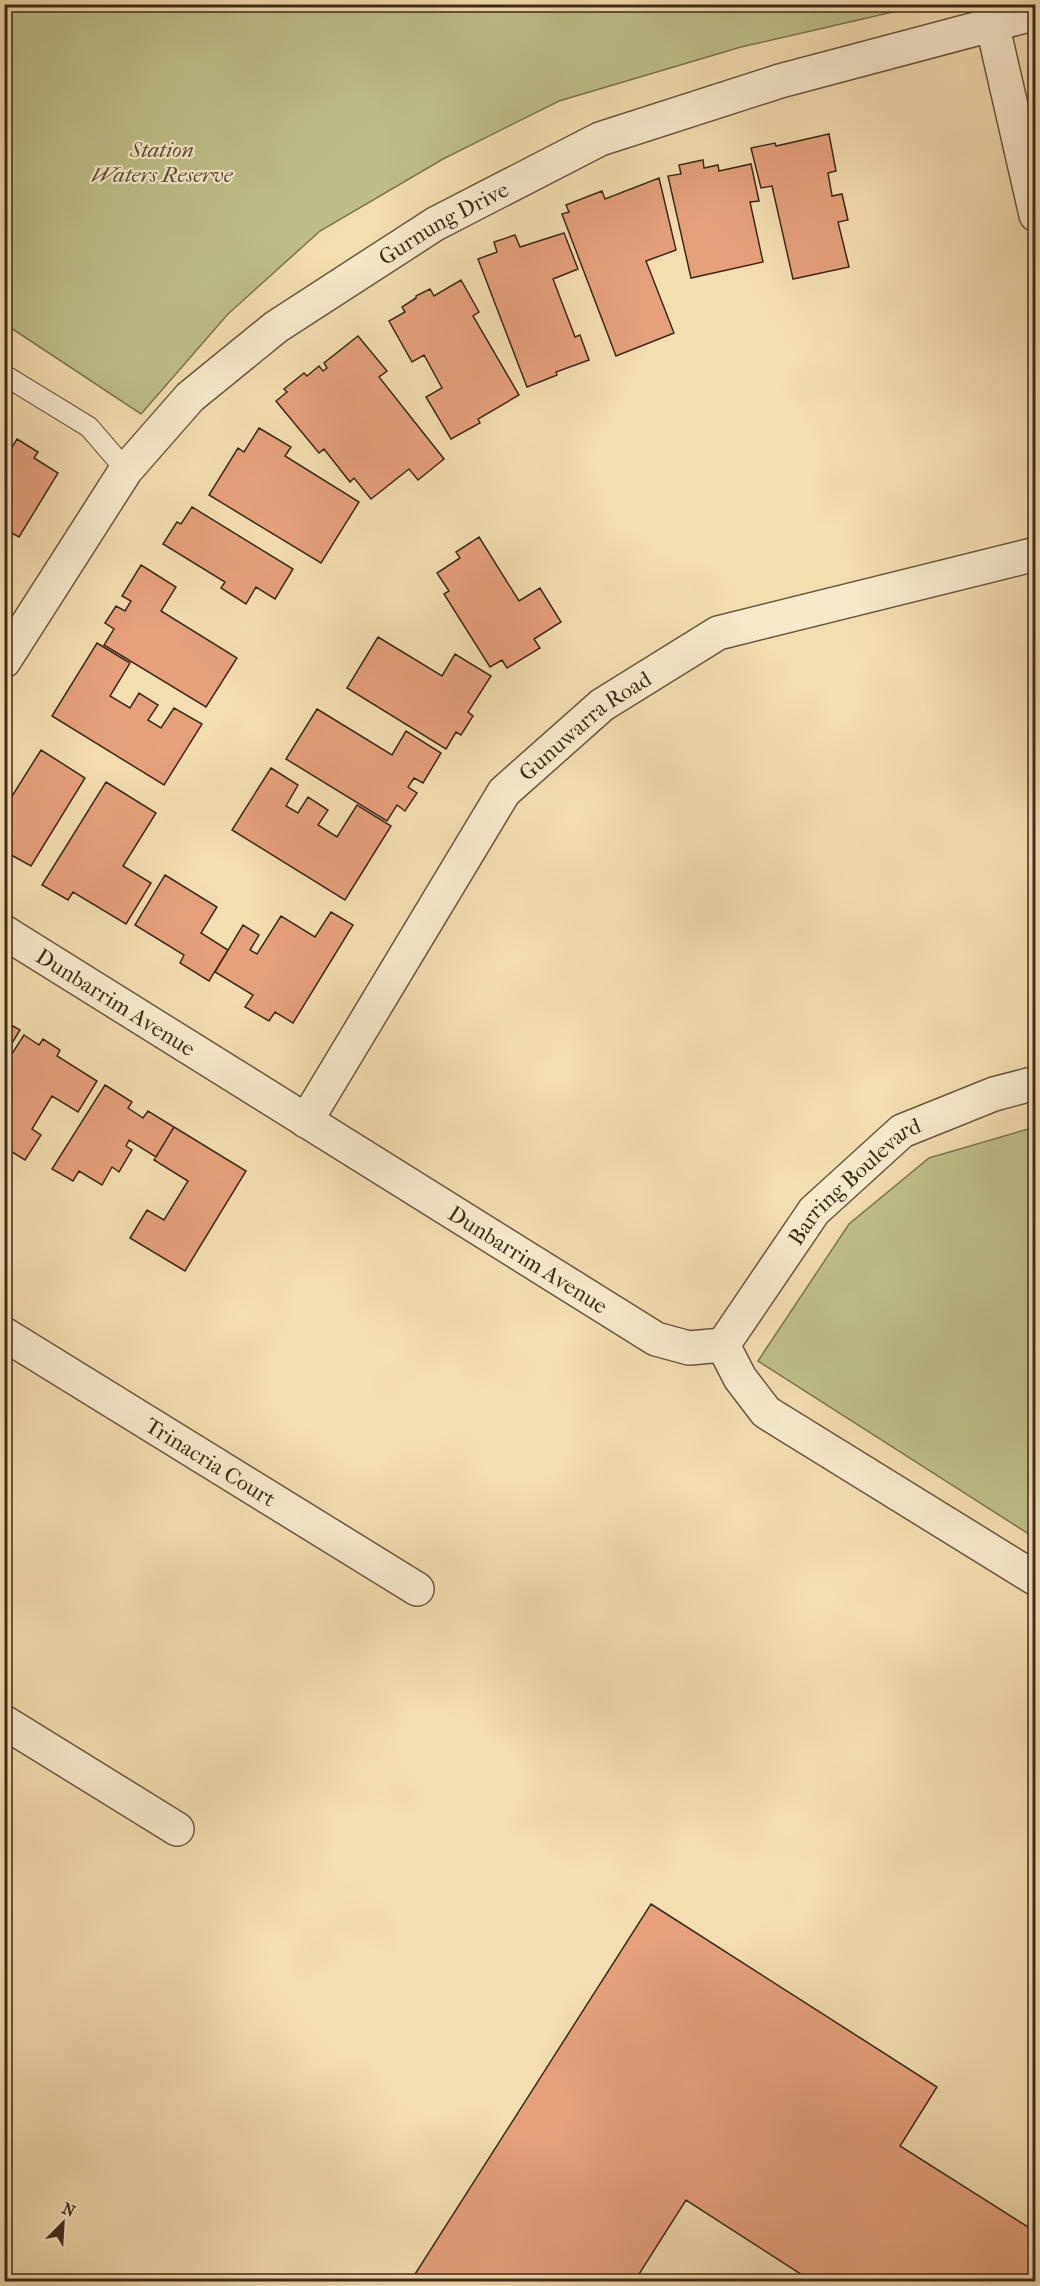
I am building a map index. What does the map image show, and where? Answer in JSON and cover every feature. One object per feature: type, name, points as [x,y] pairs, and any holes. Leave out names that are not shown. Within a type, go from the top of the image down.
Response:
[{"type":"street","name":"Gurnung Drive","points":[[4,661],[126,470],[190,397],[276,327],[435,224],[600,139],[780,81],[1035,13]]},
{"type":"street","points":[[992,23],[1035,215]]},
{"type":"street","name":"Gunuwarra Road","points":[[306,1121],[504,792],[602,705],[718,633],[1035,554]]},
{"type":"street","name":"Dunbarrim Avenue","points":[[4,932],[656,1339],[689,1348],[723,1345]]},
{"type":"street","name":"Barring Boulevard","points":[[723,1345],[814,1211],[902,1131],[994,1094],[1035,1083]]},
{"type":"street","name":"Trinacria Court","points":[[4,1334],[417,1589]]},
{"type":"street","points":[[723,1345],[740,1378],[766,1412],[1035,1579]]},
{"type":"street","points":[[4,1722],[177,1829]]},
{"type":"lane","points":[[4,375],[89,427],[126,470]]},
{"type":"path","points":[[4,292],[7,298],[4,308]]},
{"type":"green space","name":"Station Waters Reserve","points":[[4,5],[923,5],[741,47],[559,101],[443,159],[320,231],[228,314],[141,414],[5,324]]},
{"type":"green space","points":[[1036,1127],[1035,1538],[758,1361],[849,1224],[929,1158]]},
{"type":"building","points":[[829,134],[836,171],[828,173],[832,196],[842,194],[848,220],[838,222],[849,267],[793,279],[772,186],[761,188],[751,148],[775,143],[776,146]]},
{"type":"building","points":[[703,160],[704,168],[718,165],[719,171],[751,164],[759,201],[750,202],[763,262],[691,278],[668,176],[681,174],[679,165]]},
{"type":"building","points":[[659,178],[676,250],[646,261],[674,333],[616,356],[562,214],[569,212],[566,205],[602,191],[605,199]]},
{"type":"building","points":[[564,233],[578,269],[553,279],[575,337],[580,335],[589,360],[556,372],[557,375],[527,387],[478,259],[497,252],[494,242],[515,235],[520,247]]},
{"type":"building","points":[[461,280],[479,312],[473,316],[519,395],[478,419],[480,423],[451,439],[426,397],[442,388],[424,355],[412,362],[389,321],[405,312],[402,307],[416,296],[430,289],[434,296]]},
{"type":"building","points":[[358,336],[387,371],[379,377],[444,459],[418,480],[409,469],[371,499],[354,478],[350,482],[324,449],[319,453],[276,401],[287,392],[284,389],[304,373],[307,376],[319,366],[323,371],[327,368],[324,363]]},
{"type":"building","points":[[259,428],[291,447],[285,456],[359,502],[321,563],[209,495],[238,448],[244,452]]},
{"type":"building","points":[[17,439],[38,452],[34,458],[58,473],[19,537],[10,532],[4,540],[4,460]]},
{"type":"building","points":[[192,507],[293,569],[275,599],[256,587],[246,604],[221,588],[225,582],[163,544],[177,522],[181,524]]},
{"type":"building","points":[[479,537],[519,601],[540,588],[561,622],[534,639],[540,648],[507,668],[502,660],[490,667],[444,594],[449,591],[437,573],[460,558],[456,552]]},
{"type":"building","points":[[141,565],[176,587],[161,611],[237,658],[206,707],[104,645],[114,629],[105,623],[116,606],[125,611],[131,601],[122,596]]},
{"type":"building","points":[[378,637],[442,676],[455,654],[491,676],[468,712],[473,716],[461,735],[456,732],[446,749],[347,688]]},
{"type":"building","points":[[97,643],[130,663],[110,696],[130,708],[139,693],[158,705],[148,720],[161,728],[174,708],[202,724],[164,785],[52,716]]},
{"type":"building","points":[[317,709],[392,755],[406,731],[441,753],[423,783],[414,778],[408,787],[417,793],[405,811],[397,805],[387,821],[286,759]]},
{"type":"building","points":[[41,750],[85,778],[31,866],[4,851],[4,809]]},
{"type":"building","points":[[271,768],[298,785],[286,806],[298,813],[308,797],[328,810],[318,825],[337,837],[357,805],[391,826],[345,900],[232,830]]},
{"type":"building","points":[[106,782],[156,813],[123,866],[151,883],[126,924],[73,892],[68,900],[42,885]]},
{"type":"building","points":[[165,875],[217,907],[201,933],[228,950],[209,981],[180,963],[184,955],[135,925]]},
{"type":"building","points":[[331,912],[353,925],[293,1023],[275,1012],[269,1021],[245,1007],[253,995],[215,972],[243,925],[259,935],[250,950],[257,954],[281,916],[315,937]]},
{"type":"building","points":[[4,1021],[20,1030],[4,1056]]},
{"type":"building","points":[[24,1035],[39,1045],[43,1039],[60,1050],[57,1056],[97,1081],[78,1112],[52,1096],[32,1129],[41,1135],[25,1160],[4,1147],[4,1066]]},
{"type":"building","points":[[105,1085],[132,1102],[128,1108],[143,1118],[148,1111],[174,1127],[156,1157],[129,1140],[126,1146],[132,1150],[119,1172],[112,1167],[102,1185],[79,1171],[73,1181],[52,1169]]},
{"type":"building","points":[[174,1127],[246,1171],[185,1271],[130,1238],[147,1210],[164,1220],[188,1181],[154,1160]]},
{"type":"building","points":[[651,1904],[937,2087],[900,2146],[1036,2232],[1036,2282],[813,2282],[686,2200],[634,2282],[410,2282]]}]
